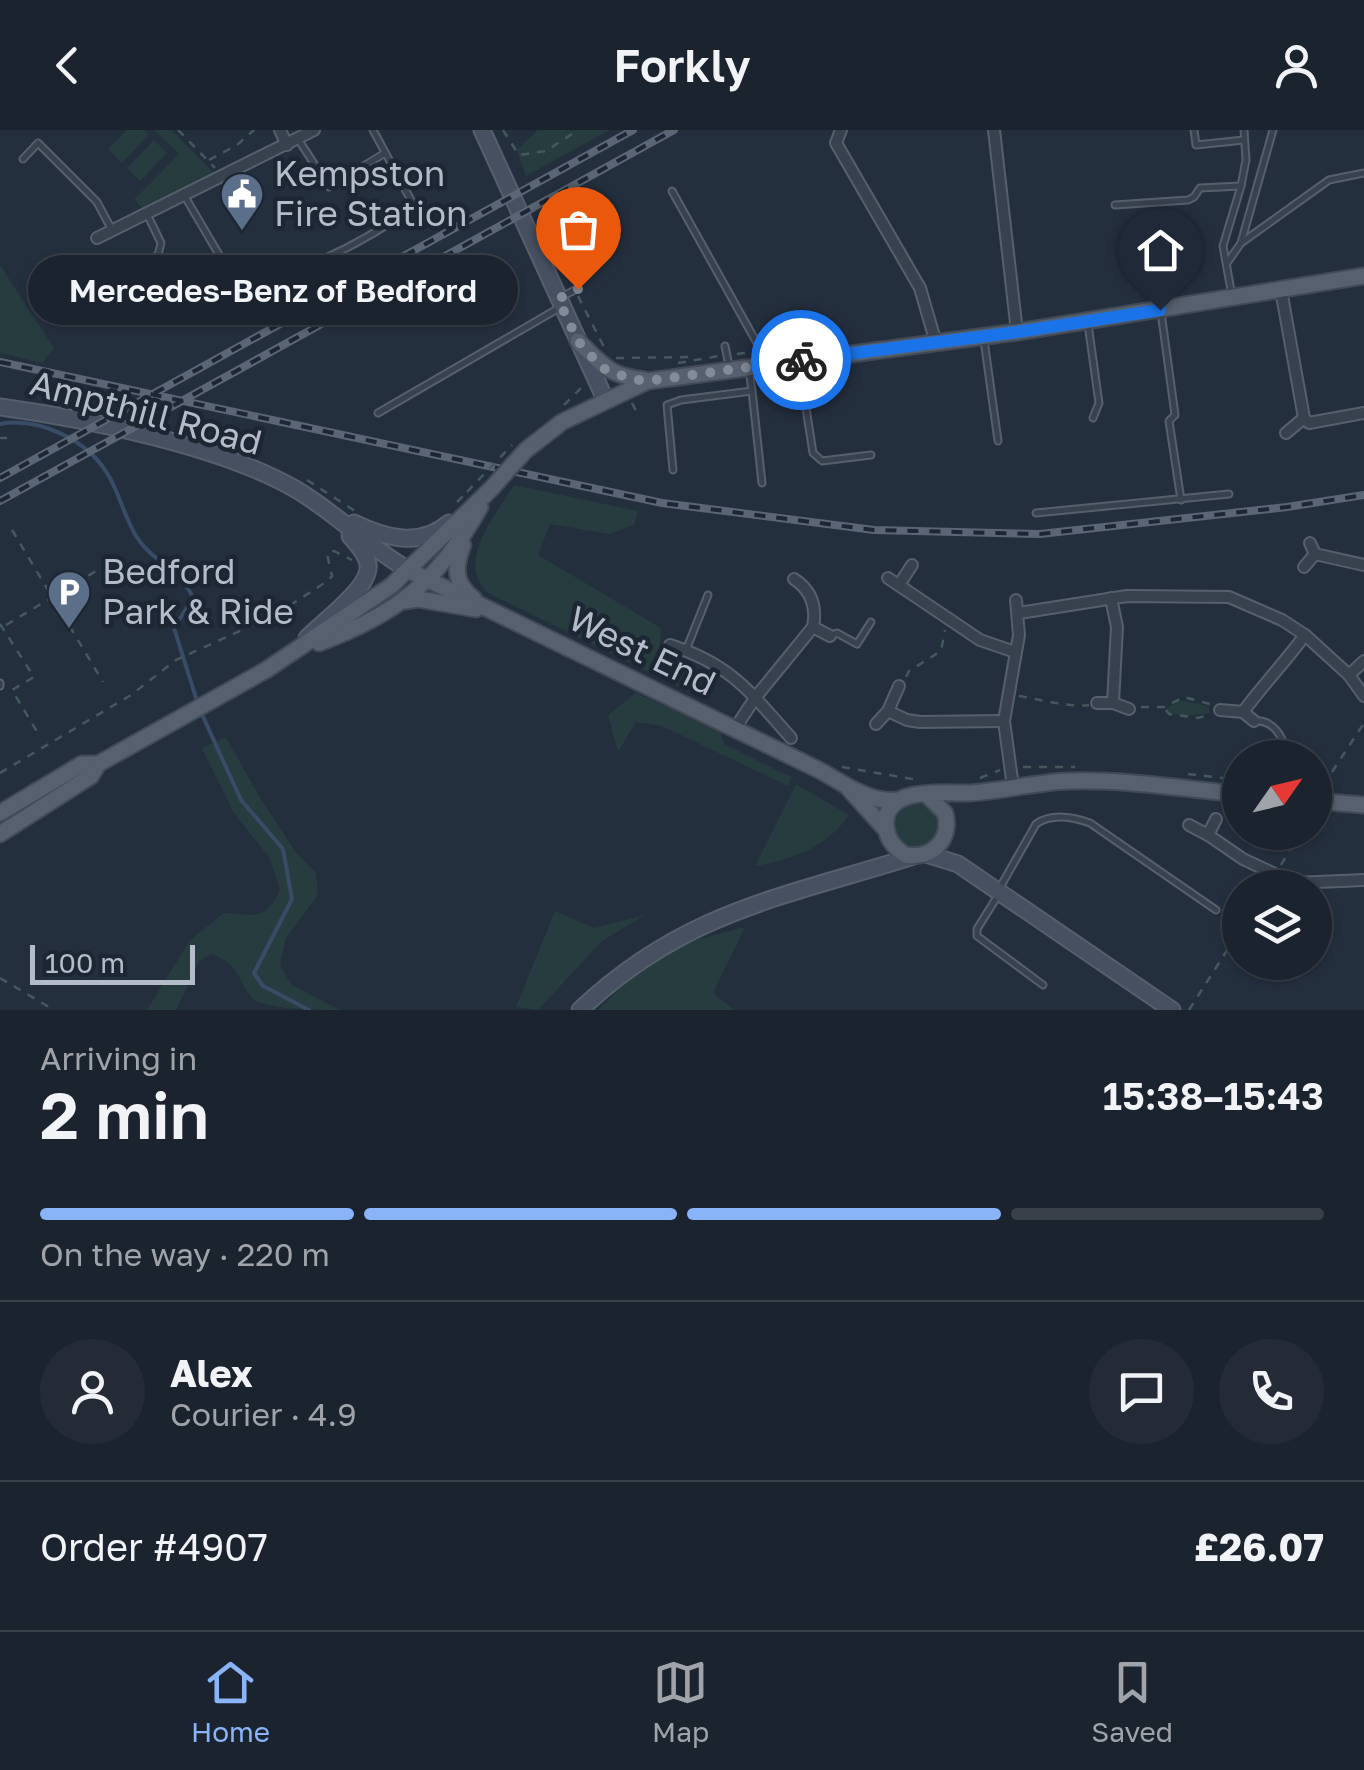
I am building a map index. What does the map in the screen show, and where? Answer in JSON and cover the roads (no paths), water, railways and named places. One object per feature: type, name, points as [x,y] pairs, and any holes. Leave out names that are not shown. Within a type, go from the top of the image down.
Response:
[{"type":"main road","points":[[292,652],[374,620],[405,601],[445,562],[519,447],[605,399],[648,381],[728,362],[749,366],[983,337],[1364,276]]},
{"type":"main road","points":[[578,341],[602,368],[648,381]]},
{"type":"main road","points":[[1,809],[82,764],[98,764],[222,696],[292,652],[410,571],[490,489]]},
{"type":"main road","points":[[472,521],[456,568],[461,587],[490,610]]},
{"type":"main road","name":"West End","points":[[410,571],[846,786],[881,800],[899,800]]},
{"type":"main road","points":[[405,601],[418,599],[490,610]]},
{"type":"main road","points":[[0,834],[91,776],[98,764]]},
{"type":"main road","points":[[975,786],[954,806],[947,819],[946,836],[938,847],[920,855],[900,851],[888,835],[888,814],[899,800],[930,788],[1083,780],[1222,792]]},
{"type":"main road","name":"West End","points":[[846,786],[888,835]]},
{"type":"main road","points":[[930,788],[947,819]]},
{"type":"main road","points":[[1332,798],[1364,805]]},
{"type":"street","points":[[280,130],[293,142]]},
{"type":"street","points":[[97,238],[314,130]]},
{"type":"street","points":[[482,130],[605,399]]},
{"type":"street","points":[[841,130],[836,143],[920,288],[936,343]]},
{"type":"street","points":[[994,130],[1017,332]]},
{"type":"street","points":[[1280,290],[1304,418],[1309,423],[1364,413]]},
{"type":"street","name":"Ampthill Road","points":[[0,407],[77,421],[225,458],[287,485],[410,571]]},
{"type":"street","points":[[1286,433],[1304,418]]},
{"type":"street","name":"Ampthill Road","points":[[328,511],[380,535],[405,539],[442,529],[490,489]]},
{"type":"street","points":[[292,652],[360,588],[368,571],[364,553],[328,511]]},
{"type":"street","points":[[1304,566],[1312,548],[1364,565]]},
{"type":"street","points":[[899,584],[912,565]]},
{"type":"street","points":[[734,730],[812,626],[814,608],[810,596],[794,578]]},
{"type":"street","points":[[888,578],[990,644],[1015,652]]},
{"type":"street","points":[[1019,613],[1111,598],[1228,598],[1267,612],[1305,635],[1349,675],[1364,696]]},
{"type":"street","points":[[1111,598],[1117,627],[1113,703]]},
{"type":"street","points":[[1013,786],[1004,721],[1019,613],[1016,600]]},
{"type":"street","points":[[812,626],[830,636]]},
{"type":"street","points":[[1243,712],[1305,635]]},
{"type":"street","points":[[670,644],[722,666],[791,738]]},
{"type":"street","points":[[1349,675],[1364,661]]},
{"type":"street","points":[[876,724],[888,711],[899,686]]},
{"type":"street","points":[[1097,704],[1113,703],[1130,709]]},
{"type":"street","points":[[1220,710],[1243,712],[1254,721]]},
{"type":"street","points":[[888,711],[920,722],[1004,721]]},
{"type":"street","points":[[1208,836],[1216,820]]},
{"type":"street","points":[[1189,825],[1294,883],[1364,880]]},
{"type":"street","points":[[870,869],[880,860],[888,835]]},
{"type":"street","points":[[946,836],[958,864]]},
{"type":"street","points":[[580,1010],[633,964],[696,927],[743,908],[920,855],[958,864],[1172,1010]]},
{"type":"lane","points":[[184,195],[228,270],[248,276],[294,271],[376,233],[412,208],[373,130]]},
{"type":"lane","points":[[1194,130],[1196,144],[1244,140]]},
{"type":"lane","points":[[1233,299],[1223,246],[1242,186],[1244,130]]},
{"type":"lane","points":[[1227,263],[1241,242],[1274,130]]},
{"type":"lane","points":[[293,142],[328,187],[386,153]]},
{"type":"lane","points":[[23,160],[38,143],[97,202],[112,230]]},
{"type":"lane","points":[[1241,242],[1330,180],[1364,173]]},
{"type":"lane","points":[[1115,206],[1188,200],[1200,188],[1242,186]]},
{"type":"lane","points":[[672,191],[769,364]]},
{"type":"lane","points":[[81,291],[140,267],[161,252],[162,243],[147,214]]},
{"type":"lane","points":[[378,413],[576,290]]},
{"type":"lane","points":[[1160,310],[1176,415],[1169,421],[1181,500]]},
{"type":"lane","points":[[1088,321],[1099,403],[1094,418]]},
{"type":"lane","points":[[983,337],[998,441]]},
{"type":"lane","points":[[725,346],[728,362]]},
{"type":"lane","points":[[798,360],[813,453],[822,461],[871,454]]},
{"type":"lane","points":[[749,366],[762,482]]},
{"type":"lane","points":[[674,470],[667,406],[681,400],[752,391]]},
{"type":"lane","points":[[1036,512],[1230,494]]},
{"type":"lane","points":[[686,650],[708,595]]},
{"type":"lane","points":[[830,636],[837,632],[857,644],[871,622]]},
{"type":"lane","points":[[1254,721],[1269,723],[1282,740]]},
{"type":"lane","points":[[1043,985],[977,936],[977,929],[1036,824],[1045,818],[1075,818],[1090,823],[1216,910]]},
{"type":"waterway","points":[[0,424],[30,424],[60,433],[87,450],[107,473],[142,545],[181,580],[193,598],[174,628],[197,701]]},
{"type":"waterway","points":[[200,710],[241,800],[283,849],[292,899],[254,973],[263,986],[309,1010]]},
{"type":"railway","points":[[0,478],[633,130]]},
{"type":"railway","points":[[0,501],[674,130]]},
{"type":"railway","points":[[0,362],[662,503],[874,530],[1040,534],[1364,495]]},
{"type":"place","name":"Kempston Fire Station","points":[[242,232]]},
{"type":"place","name":"Mercedes-Benz of Bedford","points":[[578,289]]},
{"type":"place","name":"Bedford Park & Ride","points":[[69,630]]}]
